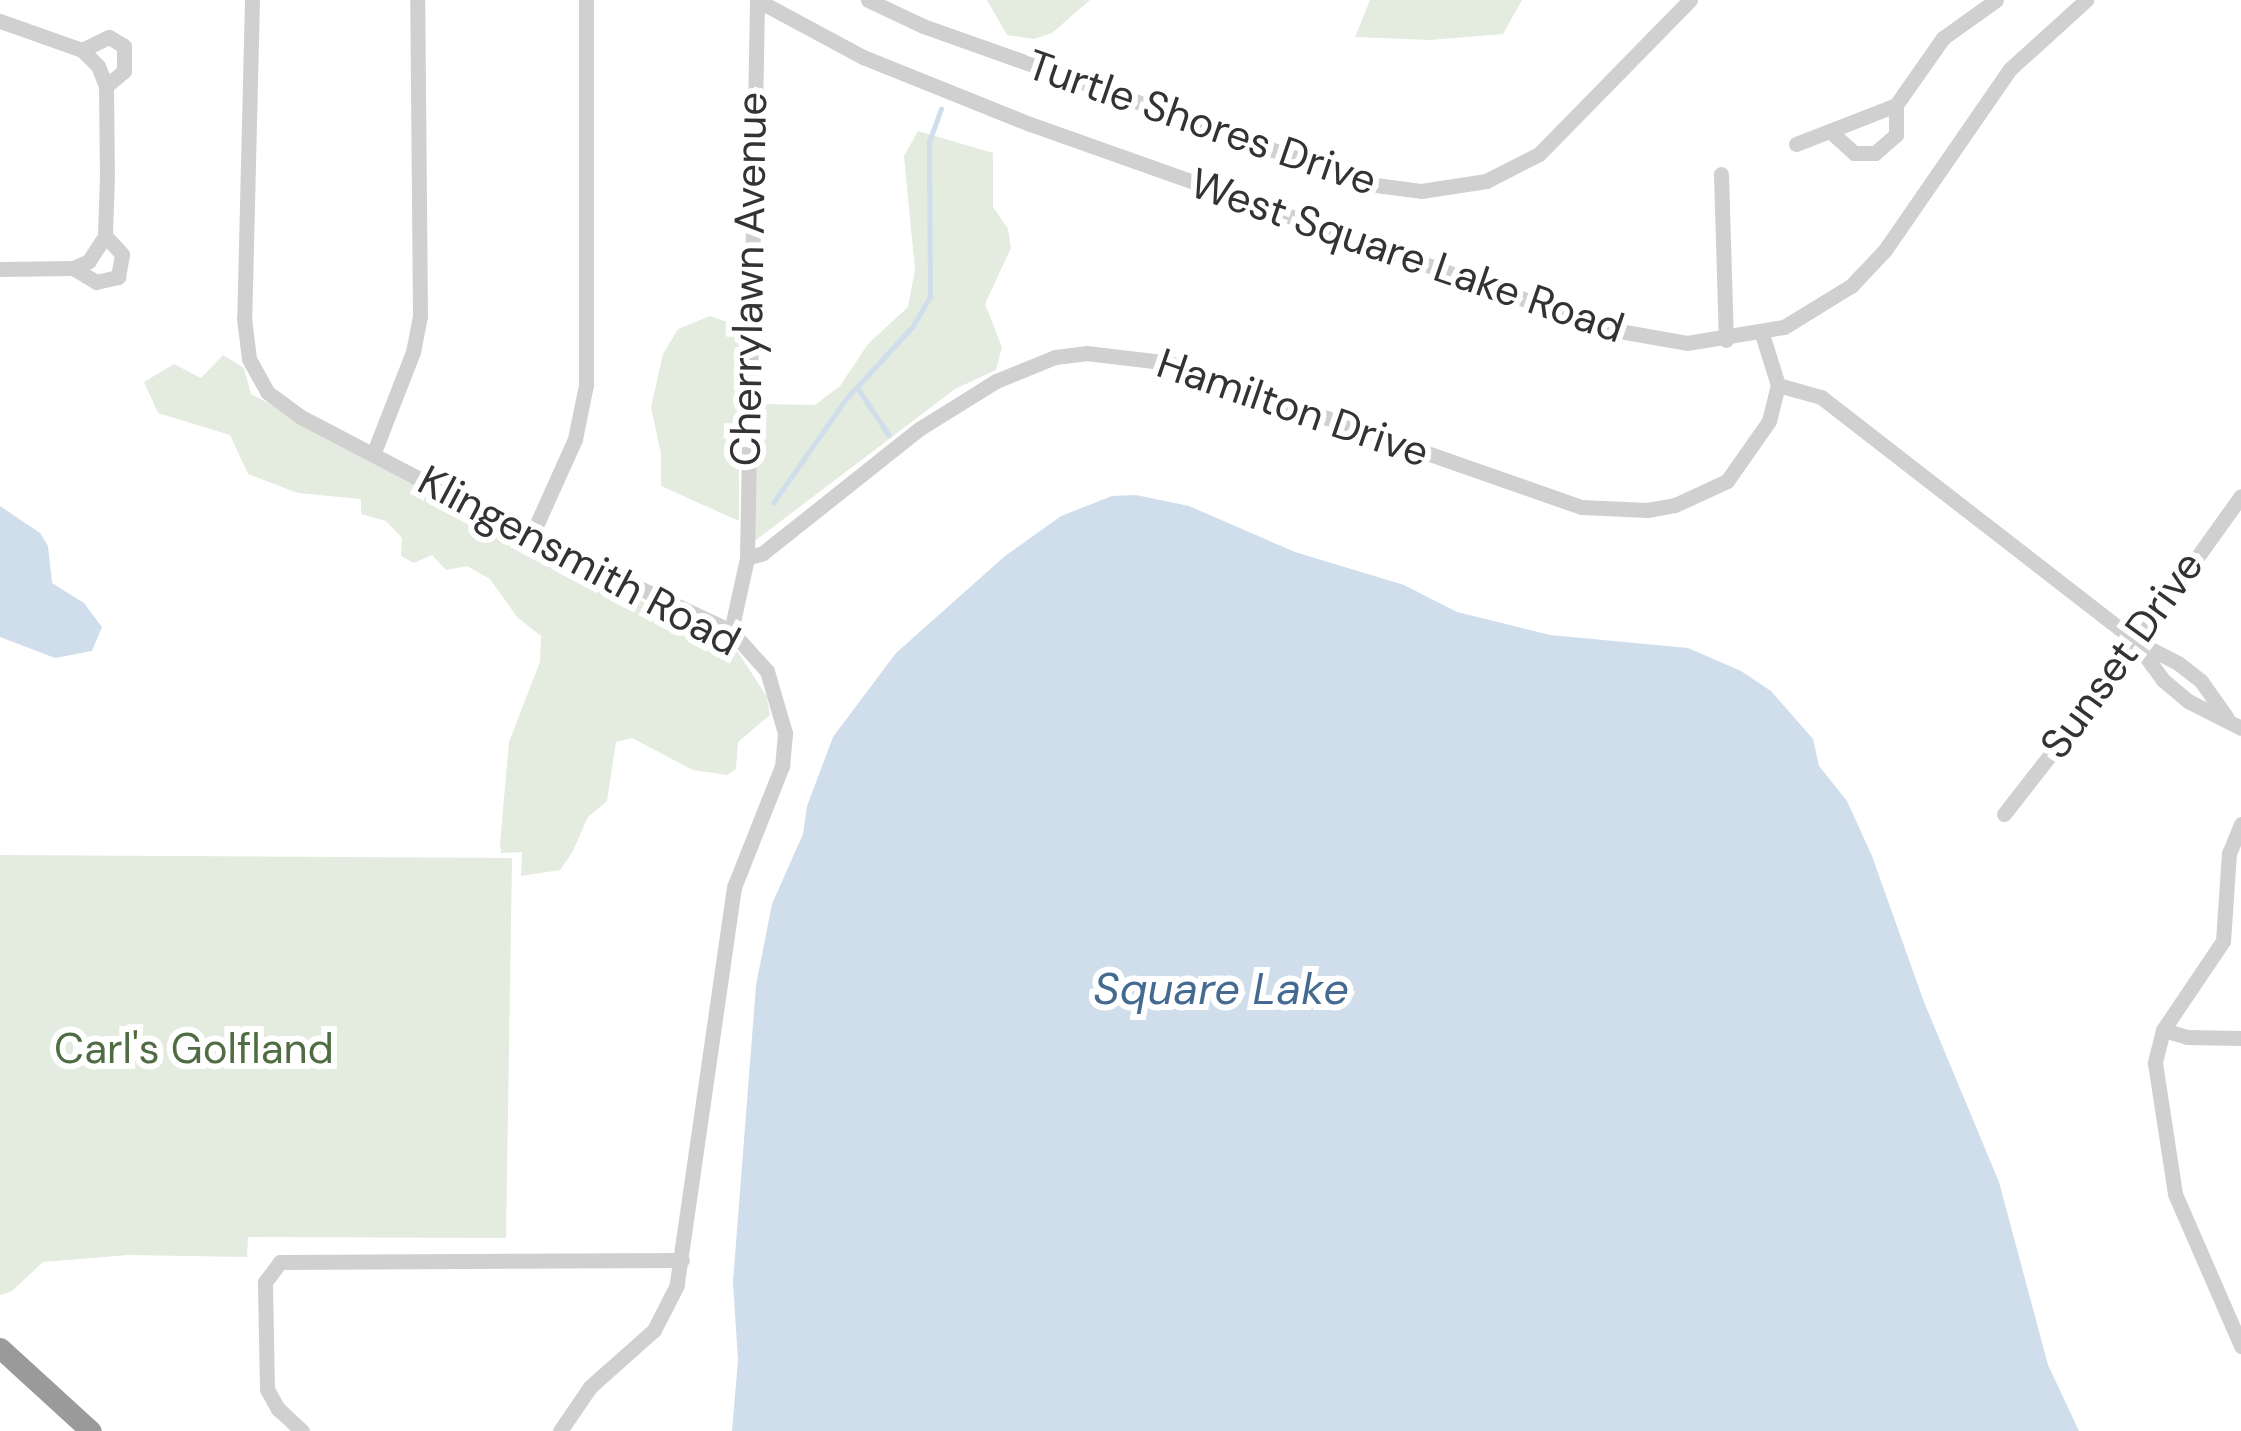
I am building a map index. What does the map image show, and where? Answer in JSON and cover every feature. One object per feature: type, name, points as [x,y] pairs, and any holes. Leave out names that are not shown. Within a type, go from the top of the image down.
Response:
[{"type":"highway","points":[[0,1348],[91,1431]]},
{"type":"street","name":"Klingensmith Road","points":[[252,0],[243,277],[249,359],[267,392],[284,407],[531,537],[731,632],[767,671],[785,733],[771,799],[734,887],[682,1260],[660,1321],[590,1388],[560,1431]]},
{"type":"street","points":[[374,452],[413,352],[419,316],[417,0]]},
{"type":"street","points":[[531,537],[575,439],[586,386],[586,0]]},
{"type":"street","name":"West Square Lake Road","points":[[757,0],[912,79],[1608,329],[1666,342],[1762,334],[1828,303],[1872,266],[2010,69],[2086,0]]},
{"type":"street","name":"Cherrylawn Avenue","points":[[747,557],[757,0]]},
{"type":"street","name":"Turtle Shores Drive","points":[[868,0],[923,26],[1368,184],[1421,191],[1486,181],[1539,154],[1690,0]]},
{"type":"street","points":[[1796,144],[1832,134],[1896,105],[1943,38],[1996,0]]},
{"type":"street","points":[[0,21],[82,50],[106,86],[105,236],[89,261],[73,268],[0,269]]},
{"type":"street","points":[[82,50],[109,38],[124,46],[124,71],[106,86]]},
{"type":"street","points":[[1832,134],[1854,154],[1875,153],[1896,135],[1896,105]]},
{"type":"street","points":[[1721,174],[1726,340]]},
{"type":"street","points":[[73,268],[96,282],[118,277],[122,254],[105,236]]},
{"type":"street","points":[[1762,334],[1778,385],[1821,398],[2134,641],[2162,680],[2188,701],[2234,723]]},
{"type":"street","name":"Hamilton Drive","points":[[747,557],[763,553],[919,428],[996,381],[1054,357],[1118,354],[1171,363],[1555,500],[1615,511],[1675,505],[1727,481],[1769,421],[1778,385]]},
{"type":"street","name":"Sunset Drive","points":[[2004,814],[2241,496]]},
{"type":"street","points":[[731,632],[747,557]]},
{"type":"street","points":[[2241,824],[2229,854],[2223,941],[2163,1030],[2155,1063],[2169,1172],[2185,1222],[2241,1346]]},
{"type":"street","points":[[2163,1030],[2187,1037],[2241,1037]]},
{"type":"street","points":[[302,1431],[278,1409],[267,1388],[265,1282],[280,1262],[682,1260]]},
{"type":"green space","points":[[987,0],[1090,0],[1052,33],[1034,39],[1007,35]]},
{"type":"green space","points":[[1370,0],[1522,0],[1503,34],[1430,40],[1355,37]]},
{"type":"green space","points":[[918,131],[993,153],[993,207],[1008,229],[1011,248],[985,304],[1002,347],[996,370],[955,389],[756,540],[751,535],[752,413],[758,404],[815,405],[840,386],[868,344],[908,307],[915,270],[904,156]]},
{"type":"green space","points":[[710,316],[739,326],[739,521],[661,486],[661,454],[651,407],[663,354],[678,329]]},
{"type":"green space","points":[[223,355],[244,368],[251,394],[738,652],[767,697],[770,715],[738,742],[736,769],[727,775],[693,770],[632,738],[616,742],[607,801],[588,817],[560,870],[521,876],[522,852],[501,853],[500,844],[509,742],[540,662],[541,636],[517,617],[490,579],[467,566],[446,570],[432,555],[414,563],[401,556],[402,538],[386,521],[361,514],[361,499],[298,493],[248,474],[230,435],[158,413],[144,382],[174,364],[201,378]]},
{"type":"green space","name":"Carl's Golfland","points":[[0,855],[512,858],[506,1238],[248,1237],[247,1257],[128,1255],[43,1262],[12,1291],[0,1295]]},
{"type":"water","name":"Square Lake","points":[[1136,495],[1189,506],[1295,552],[1404,585],[1457,612],[1550,635],[1688,648],[1741,671],[1771,691],[1813,739],[1819,766],[1847,801],[1872,856],[1924,1002],[1999,1182],[2048,1365],[2079,1431],[732,1431],[738,1360],[733,1282],[756,985],[772,904],[803,834],[807,806],[833,737],[896,653],[1005,556],[1061,516],[1112,496]]},
{"type":"water","points":[[0,506],[40,533],[48,546],[52,583],[84,603],[102,627],[92,651],[55,658],[0,637]]},
{"type":"waterway","points":[[773,503],[845,400],[913,326],[930,297],[929,142],[941,109]]},
{"type":"waterway","points":[[859,390],[889,435]]}]
